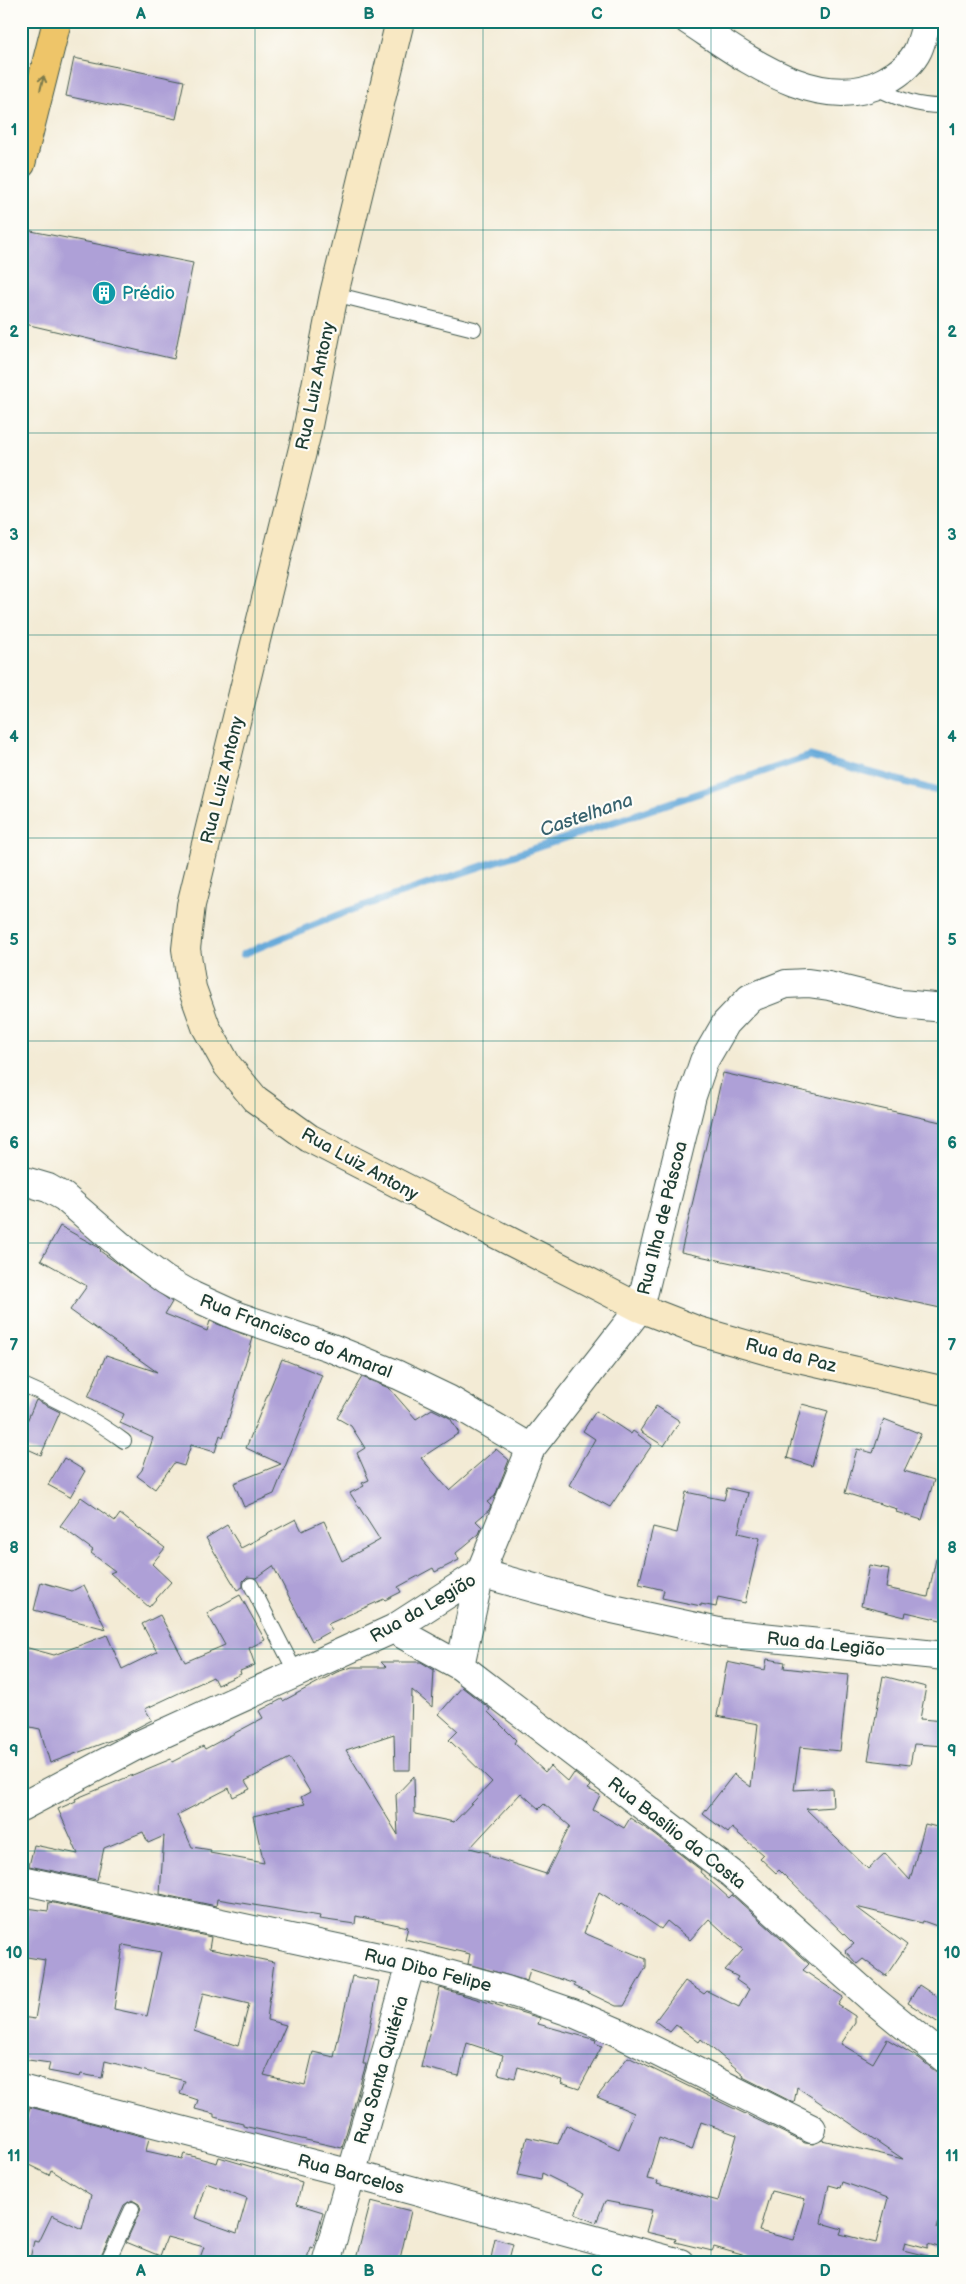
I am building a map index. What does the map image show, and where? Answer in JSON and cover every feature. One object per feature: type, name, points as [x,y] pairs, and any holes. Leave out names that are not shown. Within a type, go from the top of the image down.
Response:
[{"type":"highway","points":[[21,164],[57,21]]},
{"type":"street","name":"Rua Luiz Antony","points":[[400,21],[334,294],[306,436],[190,905],[186,949],[192,988],[206,1027],[227,1065],[255,1099],[270,1111],[318,1142],[640,1308]]},
{"type":"street","points":[[689,21],[766,70],[812,88],[849,93],[874,87],[899,73],[918,51],[927,21]]},
{"type":"street","name":"Rua Ilha de Páscoa","points":[[460,1666],[480,1574],[531,1448],[640,1308],[692,1096],[704,1061],[726,1023],[750,998],[786,984],[808,983],[829,986],[901,1004],[945,1008]]},
{"type":"street","name":"Rua Francisco do Amaral","points":[[21,1180],[48,1188],[64,1196],[130,1254],[165,1280],[192,1296],[237,1316],[328,1347],[398,1375],[448,1399],[531,1448]]},
{"type":"street","name":"Rua da Paz","points":[[640,1308],[699,1331],[772,1352],[945,1391]]},
{"type":"street","name":"Rua da Legião","points":[[21,1807],[134,1747],[393,1629],[480,1574],[599,1606],[723,1633],[945,1656]]},
{"type":"street","name":"Rua Basílio da Costa","points":[[393,1629],[460,1666],[732,1874],[872,1999],[944,2056]]},
{"type":"street","name":"Rua Dibo Felipe","points":[[21,1880],[411,1964],[506,1990],[572,2013],[617,2032],[812,2129]]},
{"type":"street","name":"Rua Santa Quitéria","points":[[326,2263],[411,1964]]},
{"type":"street","name":"Rua Barcelos","points":[[21,2090],[352,2174],[680,2263]]},
{"type":"lane","points":[[874,87],[906,102],[919,105],[945,106]]},
{"type":"lane","points":[[334,294],[474,329]]},
{"type":"lane","points":[[21,1384],[64,1402],[98,1421],[124,1441]]},
{"type":"lane","points":[[252,1584],[296,1673]]},
{"type":"lane","points":[[107,2263],[132,2209]]},
{"type":"building","points":[[74,58],[184,81],[176,119],[66,96]]},
{"type":"building","name":"Prédio","points":[[21,229],[193,263],[174,359],[21,323]]},
{"type":"building","points":[[723,1073],[945,1123],[945,1309],[681,1252]]},
{"type":"building","points":[[60,1226],[98,1247],[100,1251],[172,1302],[165,1314],[207,1331],[210,1321],[253,1338],[223,1437],[220,1435],[215,1452],[191,1445],[184,1466],[174,1463],[155,1489],[137,1476],[142,1470],[153,1438],[120,1423],[124,1414],[88,1397],[106,1355],[157,1372],[70,1310],[87,1286],[41,1260]]},
{"type":"building","points":[[282,1359],[322,1375],[274,1494],[244,1507],[234,1483],[281,1464],[246,1448]]},
{"type":"building","points":[[362,1377],[389,1388],[416,1419],[432,1409],[450,1418],[459,1433],[421,1458],[449,1490],[496,1449],[509,1460],[495,1496],[487,1502],[491,1506],[489,1510],[476,1521],[482,1527],[479,1534],[456,1553],[459,1560],[435,1572],[433,1568],[398,1587],[401,1592],[328,1624],[332,1630],[312,1641],[273,1566],[256,1578],[247,1577],[243,1581],[243,1587],[237,1590],[206,1538],[227,1525],[241,1548],[296,1519],[302,1531],[324,1521],[342,1561],[380,1540],[350,1493],[364,1486],[362,1483],[369,1480],[357,1453],[365,1448],[351,1426],[337,1418]]},
{"type":"building","points":[[36,1400],[60,1412],[41,1455],[21,1446],[21,1435]]},
{"type":"building","points":[[802,1404],[828,1411],[812,1466],[787,1458]]},
{"type":"building","points":[[656,1406],[680,1421],[664,1446],[640,1431]]},
{"type":"building","points":[[596,1411],[631,1434],[633,1431],[652,1445],[610,1507],[569,1485],[595,1439],[583,1431]]},
{"type":"building","points":[[884,1419],[921,1434],[904,1471],[934,1480],[922,1520],[896,1512],[897,1509],[845,1493],[857,1449],[873,1453]]},
{"type":"building","points":[[64,1458],[85,1471],[70,1497],[48,1485]]},
{"type":"building","points":[[727,1488],[748,1493],[738,1533],[760,1538],[745,1603],[718,1597],[716,1607],[701,1604],[701,1606],[662,1598],[664,1590],[639,1584],[653,1527],[677,1533],[686,1492],[724,1500]]},
{"type":"building","points":[[81,1497],[115,1521],[120,1514],[165,1548],[152,1564],[171,1582],[149,1607],[110,1573],[115,1571],[91,1553],[93,1550],[60,1526]]},
{"type":"building","points":[[936,1559],[945,1560],[945,1621],[906,1612],[905,1617],[861,1606],[869,1565],[889,1569],[886,1588],[928,1597]]},
{"type":"building","points":[[41,1582],[72,1591],[84,1585],[106,1629],[34,1610]]},
{"type":"building","points":[[240,1595],[265,1640],[249,1648],[255,1665],[240,1671],[241,1674],[217,1685],[213,1677],[145,1709],[152,1720],[117,1738],[50,1763],[40,1729],[21,1725],[21,1646],[54,1655],[107,1635],[122,1669],[157,1652],[142,1624],[160,1615],[185,1662],[225,1645],[207,1613]]},
{"type":"building","points":[[767,1659],[785,1662],[784,1668],[848,1675],[840,1751],[800,1747],[794,1790],[832,1788],[833,1807],[806,1809],[868,1869],[885,1853],[910,1880],[925,1824],[945,1829],[945,1929],[923,1921],[922,1923],[856,1907],[907,1945],[886,1976],[863,1959],[857,1964],[845,1951],[854,1944],[779,1870],[776,1873],[760,1858],[763,1855],[732,1828],[728,1833],[703,1814],[734,1774],[751,1787],[758,1724],[717,1716],[727,1662],[765,1670]]},
{"type":"building","points":[[381,1662],[421,1662],[434,1670],[432,1707],[412,1690],[410,1770],[395,1770],[394,1734],[346,1750],[398,1835],[396,1795],[414,1776],[415,1814],[454,1822],[492,1782],[449,1740],[458,1731],[439,1714],[462,1687],[490,1709],[488,1712],[516,1740],[514,1743],[545,1772],[550,1766],[568,1782],[574,1773],[591,1786],[588,1789],[600,1795],[593,1810],[624,1828],[630,1818],[650,1831],[701,1870],[700,1872],[729,1898],[732,1895],[809,1964],[803,1970],[843,1997],[838,2005],[855,2016],[855,2023],[841,2044],[873,2063],[887,2039],[919,2058],[935,2071],[945,2074],[945,2197],[937,2228],[945,2230],[945,2249],[928,2244],[928,2248],[905,2242],[903,2250],[927,2256],[926,2263],[755,2263],[756,2259],[714,2247],[712,2251],[675,2242],[676,2239],[646,2232],[652,2210],[605,2201],[596,2223],[575,2214],[584,2194],[542,2173],[541,2180],[518,2175],[527,2137],[558,2144],[566,2125],[619,2149],[634,2113],[597,2097],[628,2057],[805,2143],[813,2144],[822,2140],[903,2159],[797,2087],[794,2103],[743,2077],[744,2075],[701,2039],[699,2042],[676,2025],[670,2032],[655,2021],[685,1981],[704,1994],[707,1991],[739,2007],[749,1989],[736,1980],[738,1977],[725,1970],[743,1950],[709,1919],[690,1940],[667,1921],[661,1929],[622,1903],[620,1905],[599,1892],[584,1933],[646,1959],[646,1967],[624,2006],[616,2006],[574,1986],[575,1984],[530,1969],[527,1981],[468,1964],[470,1954],[405,1939],[408,1927],[356,1916],[355,1924],[319,1919],[320,1916],[217,1899],[216,1906],[160,1894],[164,1836],[148,1843],[143,1832],[104,1848],[97,1880],[29,1866],[34,1845],[78,1854],[58,1809],[76,1801],[75,1799],[171,1759],[172,1762],[203,1746],[205,1749],[263,1718],[259,1711],[282,1699],[283,1701],[337,1672],[352,1667],[386,1667]],"holes":[[[290,1758],[310,1792],[301,1797],[305,1804],[253,1816],[264,1863],[210,1853],[211,1850],[192,1847],[177,1815],[229,1788],[233,1797],[250,1789],[245,1781]],[[521,1793],[539,1809],[544,1804],[570,1826],[546,1874],[470,1848]],[[701,2122],[737,2135],[718,2201],[657,2184],[658,2181],[647,2179],[659,2138],[692,2150]],[[842,2182],[888,2198],[876,2243],[840,2234],[842,2229],[821,2223],[829,2185],[840,2188]],[[771,2191],[805,2199],[794,2240],[759,2231]]]},
{"type":"building","points":[[883,1676],[926,1687],[920,1719],[945,1721],[945,1746],[914,1744],[910,1765],[868,1760]]},
{"type":"building","points":[[49,1902],[211,1937],[209,1949],[274,1962],[267,2020],[286,2025],[264,2075],[305,2085],[313,2052],[334,2057],[352,1976],[379,1981],[363,2064],[366,2064],[342,2148],[243,2126],[243,2124],[214,2117],[214,2114],[195,2109],[198,2100],[180,2094],[185,2081],[105,2061],[102,2078],[81,2074],[80,2077],[48,2071],[50,2063],[21,2059],[21,2017],[35,2019],[45,1960],[21,1956],[27,1908],[48,1911]],"holes":[[[123,1945],[161,1952],[147,2016],[114,2009]],[[203,1993],[249,2004],[238,2046],[194,2031]]]},
{"type":"building","points":[[919,1985],[945,2002],[945,2027],[908,2003]]},
{"type":"building","points":[[440,1988],[540,2018],[538,2024],[596,2040],[595,2043],[602,2046],[579,2089],[561,2083],[562,2080],[518,2067],[515,2078],[498,2074],[503,2055],[467,2043],[459,2076],[421,2067]]},
{"type":"building","points":[[30,2107],[149,2138],[146,2151],[182,2159],[184,2154],[217,2163],[219,2157],[302,2182],[297,2204],[323,2212],[313,2248],[310,2247],[306,2263],[198,2263],[204,2247],[167,2237],[160,2256],[126,2242],[141,2209],[139,2204],[132,2200],[124,2205],[98,2263],[29,2263],[34,2241],[39,2242],[52,2215],[82,2229],[91,2195],[51,2170],[49,2175],[21,2161],[21,2135]],"holes":[[[206,2183],[247,2198],[237,2233],[195,2218]]]},
{"type":"building","points":[[371,2201],[411,2211],[399,2263],[355,2263]]},
{"type":"building","points":[[495,2239],[513,2244],[508,2263],[490,2263]]},
{"type":"waterway","name":"Castelhana","points":[[243,954],[348,911],[810,756],[945,793]]},
{"type":"place","name":"Prédio","points":[[104,293]]}]
